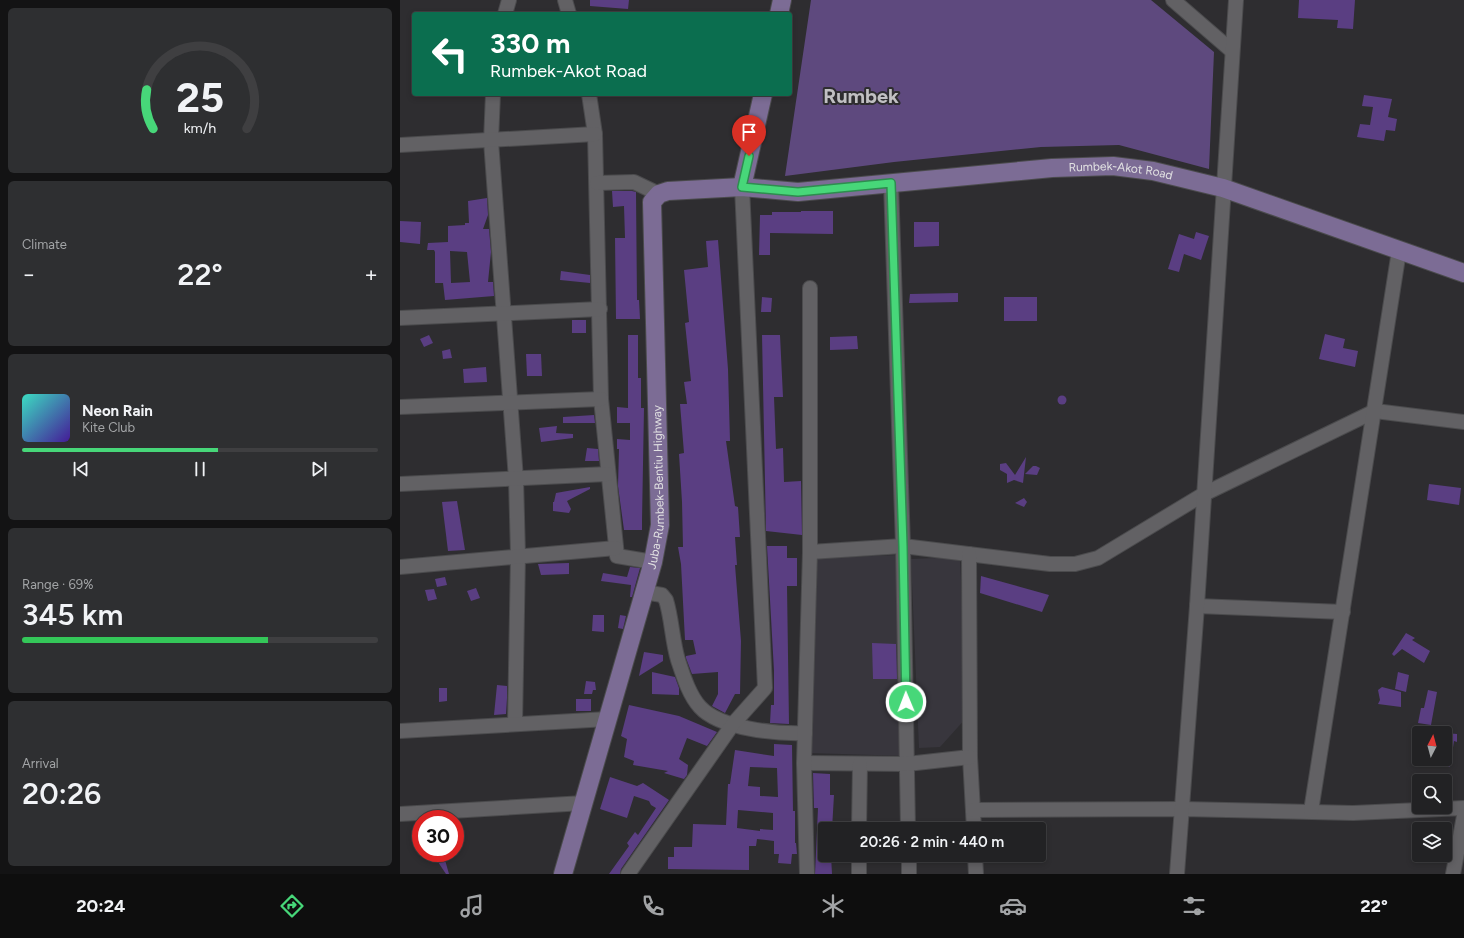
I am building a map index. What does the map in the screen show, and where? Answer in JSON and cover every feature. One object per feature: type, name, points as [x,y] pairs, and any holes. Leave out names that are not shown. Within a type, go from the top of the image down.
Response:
[{"type":"main road","points":[[779,12],[782,0]]},
{"type":"main road","points":[[659,194],[668,191],[742,187],[764,96]]},
{"type":"main road","name":"Rumbek-Akot Road","points":[[742,187],[798,192],[1052,168],[1113,166],[1153,171],[1223,188],[1464,273]]},
{"type":"main road","name":"Juba-Rumbek-Bentiu Highway","points":[[563,874],[653,562],[660,525],[652,202],[659,194]]},
{"type":"street","points":[[506,12],[509,0]]},
{"type":"street","points":[[565,0],[568,12]]},
{"type":"street","points":[[1173,0],[1232,51]]},
{"type":"street","points":[[1177,874],[1197,606],[1236,0]]},
{"type":"street","points":[[493,96],[491,140],[509,402],[516,479],[518,555],[515,724]]},
{"type":"street","points":[[589,96],[595,134],[601,399],[617,556],[653,562]]},
{"type":"street","points":[[400,145],[595,134]]},
{"type":"street","points":[[596,183],[634,182],[659,194]]},
{"type":"street","points":[[891,183],[903,546],[908,822]]},
{"type":"street","points":[[628,874],[733,724],[765,688],[742,187]]},
{"type":"street","points":[[1311,811],[1400,251]]},
{"type":"street","points":[[807,874],[804,763],[810,552],[810,288]]},
{"type":"street","points":[[400,318],[600,308]]},
{"type":"street","points":[[400,407],[601,399]]},
{"type":"street","points":[[810,552],[903,546],[1050,564],[1075,564],[1098,558],[1204,494],[1375,411],[1464,422]]},
{"type":"street","points":[[400,484],[608,474]]},
{"type":"street","points":[[400,567],[518,555],[616,548]]},
{"type":"street","points":[[969,554],[970,758],[974,822]]},
{"type":"street","points":[[644,592],[662,594],[666,600],[678,659],[690,690],[700,707],[711,717],[733,724],[777,734],[805,733]]},
{"type":"street","points":[[1197,606],[1343,612]]},
{"type":"street","points":[[400,731],[608,719]]},
{"type":"street","points":[[804,763],[906,764],[970,758]]},
{"type":"street","points":[[860,764],[860,822]]},
{"type":"street","points":[[400,814],[584,803]]},
{"type":"street","points":[[973,810],[1182,808],[1353,813],[1464,808]]},
{"type":"street","points":[[1454,874],[1464,816]]},
{"type":"street","points":[[860,862],[860,874]]},
{"type":"street","points":[[909,862],[910,874]]},
{"type":"street","points":[[975,862],[976,874]]},
{"type":"shaded area","points":[[811,0],[1151,0],[1214,52],[1209,169],[1119,145],[1041,147],[894,162],[785,176]]},
{"type":"shaded area","points":[[899,555],[906,756],[809,753],[817,558]]},
{"type":"shaded area","points":[[960,557],[967,717],[940,747],[919,748],[911,559]]},
{"type":"building","points":[[590,0],[629,0],[628,9],[590,6]]},
{"type":"building","points":[[1299,0],[1355,0],[1353,29],[1337,28],[1338,20],[1298,18]]},
{"type":"building","points":[[1364,95],[1392,99],[1388,117],[1397,119],[1395,131],[1386,130],[1384,141],[1357,137],[1360,124],[1370,125],[1373,107],[1362,106]]},
{"type":"building","points":[[612,191],[636,192],[637,300],[639,300],[640,319],[616,319],[615,238],[625,238],[624,206],[613,207]]},
{"type":"building","points":[[487,198],[488,215],[483,229],[489,229],[491,252],[488,282],[493,282],[494,296],[445,300],[443,283],[435,283],[435,252],[434,250],[427,250],[428,243],[448,242],[448,226],[465,225],[465,223],[469,223],[468,201]],"holes":[[[450,251],[467,252],[470,282],[451,283]]]},
{"type":"building","points":[[833,211],[833,234],[770,233],[770,255],[759,255],[760,215],[772,215],[772,212]]},
{"type":"building","points":[[400,221],[421,222],[420,244],[400,242]]},
{"type":"building","points":[[914,222],[939,222],[939,246],[914,247]]},
{"type":"building","points":[[1196,232],[1209,236],[1201,260],[1184,254],[1179,272],[1168,269],[1179,234],[1194,239]]},
{"type":"building","points":[[718,240],[728,369],[730,441],[726,441],[735,506],[738,507],[740,537],[735,537],[737,565],[735,565],[741,641],[740,694],[735,694],[725,713],[712,706],[718,694],[718,672],[692,674],[686,658],[686,656],[696,654],[693,640],[685,640],[681,564],[678,547],[683,547],[679,454],[684,453],[680,404],[687,404],[684,382],[691,381],[685,323],[689,322],[684,270],[708,267],[706,241]]},
{"type":"building","points":[[561,271],[590,275],[590,283],[560,280]]},
{"type":"building","points":[[958,293],[958,302],[909,303],[910,294]]},
{"type":"building","points":[[762,297],[772,298],[771,312],[761,312]]},
{"type":"building","points":[[1004,297],[1037,297],[1037,321],[1004,321]]},
{"type":"building","points":[[572,320],[586,320],[586,333],[572,333]]},
{"type":"building","points":[[1325,334],[1345,339],[1343,348],[1358,351],[1355,367],[1319,359]]},
{"type":"building","points":[[429,335],[433,343],[424,347],[420,339]]},
{"type":"building","points":[[628,335],[638,335],[638,378],[641,378],[641,408],[644,408],[642,530],[624,530],[618,486],[619,449],[617,449],[617,439],[630,440],[630,423],[617,423],[617,407],[628,408]]},
{"type":"building","points":[[762,335],[780,335],[783,397],[774,397],[776,449],[783,448],[784,482],[801,481],[802,535],[766,531]]},
{"type":"building","points":[[857,336],[858,349],[830,350],[830,337]]},
{"type":"building","points":[[450,349],[452,358],[443,359],[442,351]]},
{"type":"building","points":[[526,354],[541,354],[542,376],[527,376]]},
{"type":"building","points":[[486,367],[487,382],[464,383],[463,369]]},
{"type":"building","points":[[1062,395],[1067,400],[1062,405],[1057,400]]},
{"type":"building","points":[[594,415],[595,423],[563,423],[563,417]]},
{"type":"building","points":[[557,426],[556,433],[573,434],[573,438],[541,442],[539,428]]},
{"type":"building","points":[[587,448],[598,449],[599,461],[585,461]]},
{"type":"building","points":[[1026,457],[1023,483],[1014,480],[1007,483],[1007,474],[1000,470],[1000,464],[1006,463],[1015,475]]},
{"type":"building","points":[[1033,466],[1040,468],[1037,475],[1025,474]]},
{"type":"building","points":[[1429,484],[1461,488],[1459,505],[1427,500]]},
{"type":"building","points":[[590,487],[590,489],[567,501],[571,509],[569,513],[553,511],[553,502],[556,493]]},
{"type":"building","points":[[1024,498],[1027,502],[1024,507],[1015,503]]},
{"type":"building","points":[[457,501],[465,550],[448,551],[442,502]]},
{"type":"building","points":[[767,546],[787,546],[787,558],[797,558],[797,586],[787,586],[789,724],[770,723],[771,705],[774,705],[774,671]]},
{"type":"building","points":[[569,563],[569,574],[541,575],[538,564]]},
{"type":"building","points":[[630,567],[640,568],[632,597],[630,597],[631,585],[601,581],[603,573],[627,577]]},
{"type":"building","points":[[981,576],[1049,595],[1042,612],[980,593]]},
{"type":"building","points":[[445,577],[447,585],[437,587],[435,579]]},
{"type":"building","points":[[476,588],[480,598],[471,601],[467,591]]},
{"type":"building","points":[[434,589],[437,599],[428,601],[425,590]]},
{"type":"building","points":[[593,615],[604,615],[604,632],[592,631]]},
{"type":"building","points":[[620,615],[626,616],[623,629],[618,628]]},
{"type":"building","points":[[1406,633],[1415,638],[1412,640],[1430,651],[1424,663],[1402,649],[1394,656],[1392,654]]},
{"type":"building","points":[[872,643],[896,644],[897,679],[873,679]]},
{"type":"building","points":[[644,652],[663,655],[663,661],[639,676]]},
{"type":"building","points":[[652,672],[675,677],[679,688],[679,695],[652,694]]},
{"type":"building","points":[[1398,672],[1409,675],[1406,692],[1395,689]]},
{"type":"building","points":[[586,681],[595,682],[596,690],[593,690],[592,694],[584,694]]},
{"type":"building","points":[[497,685],[507,686],[506,714],[494,715]]},
{"type":"building","points":[[1382,687],[1401,692],[1401,707],[1378,704],[1380,700],[1378,690]]},
{"type":"building","points":[[439,688],[447,688],[447,701],[439,702]]},
{"type":"building","points":[[1428,690],[1437,692],[1431,725],[1418,723],[1421,708],[1424,708]]},
{"type":"building","points":[[576,699],[591,699],[591,711],[576,711]]},
{"type":"building","points":[[629,705],[679,716],[717,732],[707,746],[687,738],[679,759],[688,765],[687,775],[684,779],[664,773],[668,771],[633,765],[634,761],[624,757],[627,739],[621,736]]},
{"type":"building","points":[[1452,734],[1457,734],[1457,742],[1454,741],[1452,754]]},
{"type":"building","points":[[774,744],[792,745],[793,811],[795,811],[795,843],[797,854],[792,854],[791,864],[778,863],[779,854],[774,854],[774,841],[757,839],[756,846],[749,846],[749,870],[668,869],[668,857],[674,857],[674,847],[692,847],[693,824],[726,825],[728,784],[730,784],[735,750],[774,756]],"holes":[[[750,767],[777,768],[778,797],[760,796],[760,787],[748,786]],[[738,810],[773,813],[773,830],[760,829],[760,831],[737,828]]]},
{"type":"building","points":[[813,773],[830,774],[830,795],[834,795],[832,822],[818,822],[818,862],[831,862],[832,874],[815,874],[818,808],[814,808]]},
{"type":"building","points":[[610,777],[637,786],[643,783],[669,800],[621,869],[620,874],[609,874],[629,846],[627,843],[635,832],[638,835],[656,808],[651,805],[649,801],[634,796],[627,818],[600,809]]},
{"type":"building","points":[[438,862],[446,862],[449,874],[446,874]]},
{"type":"district","name":"Rumbek","points":[[861,96]]},
{"type":"route","points":[[749,156],[742,187],[798,192],[891,183],[903,546],[906,702]]}]
